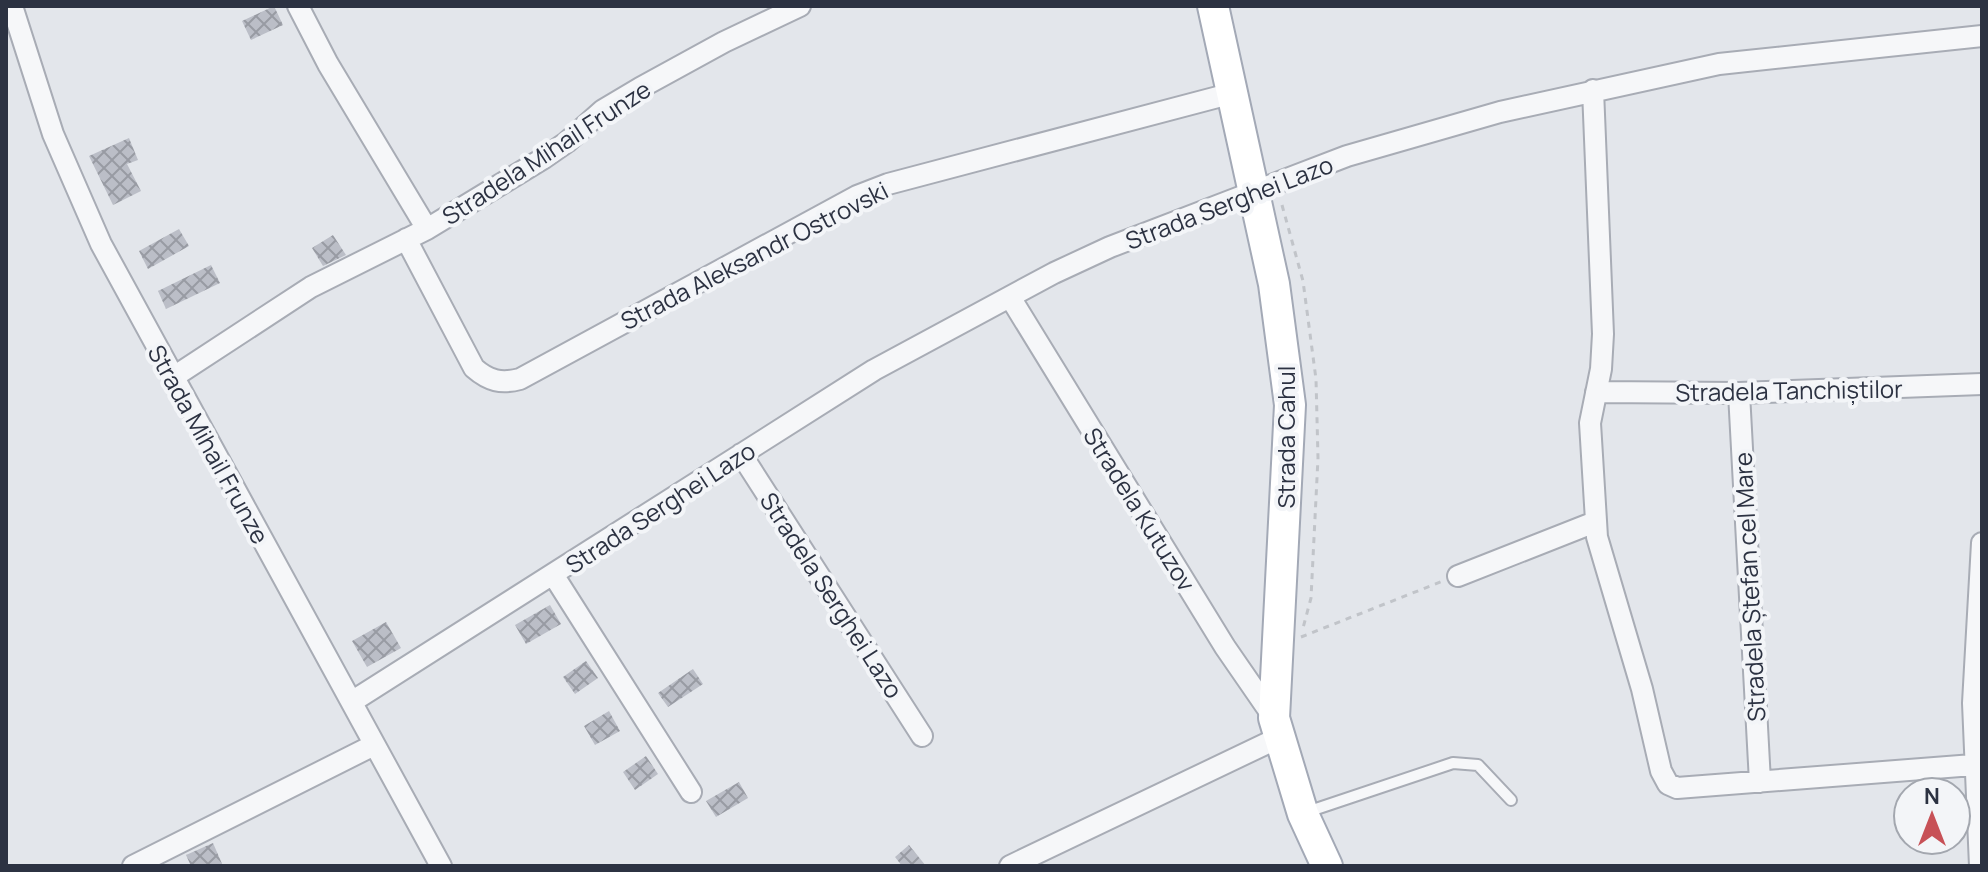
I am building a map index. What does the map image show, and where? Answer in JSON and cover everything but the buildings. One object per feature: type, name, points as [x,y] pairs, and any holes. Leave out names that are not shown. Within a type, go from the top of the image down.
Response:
[{"type":"main road","name":"Strada Cahul","points":[[1213,6],[1274,284],[1290,405],[1276,728],[1303,814],[1327,866]]},
{"type":"street","name":"Strada Mihail Frunze","points":[[12,6],[53,134],[101,244],[441,866]]},
{"type":"street","points":[[298,6],[328,64],[427,229]]},
{"type":"street","name":"Stradela Mihail Frunze","points":[[172,378],[311,287],[427,229],[567,142],[603,110],[724,42],[800,6]]},
{"type":"street","name":"Strada Serghei Lazo","points":[[353,701],[874,370],[1110,247],[1347,156],[1593,90],[1719,64],[1982,36]]},
{"type":"street","points":[[1593,90],[1603,334],[1601,369],[1590,423],[1595,522],[1604,568],[1642,689],[1661,771],[1668,784],[1677,788],[1973,765]]},
{"type":"street","name":"Strada Aleksandr Ostrovski","points":[[406,239],[474,368],[484,377],[506,382],[520,379],[868,192],[924,173],[1233,93]]},
{"type":"street","name":"Stradela Kutuzov","points":[[1010,297],[1276,728]]},
{"type":"street","name":"Stradela Tanchiștilor","points":[[1596,392],[1739,393],[1982,384]]},
{"type":"street","name":"Stradela Ștefan cel Mare","points":[[1739,393],[1760,782]]},
{"type":"street","name":"Stradela Serghei Lazo","points":[[741,454],[922,736]]},
{"type":"street","points":[[1458,576],[1595,522]]},
{"type":"street","points":[[1980,866],[1973,765],[1973,703],[1982,543]]},
{"type":"street","name":"Strada Serghei Lazo","points":[[554,576],[691,792]]},
{"type":"street","points":[[1010,866],[1276,728]]},
{"type":"street","points":[[133,866],[374,745]]},
{"type":"lane","points":[[1303,814],[1453,763],[1478,765],[1511,800]]},
{"type":"path","points":[[1300,637],[1458,576]]}]
